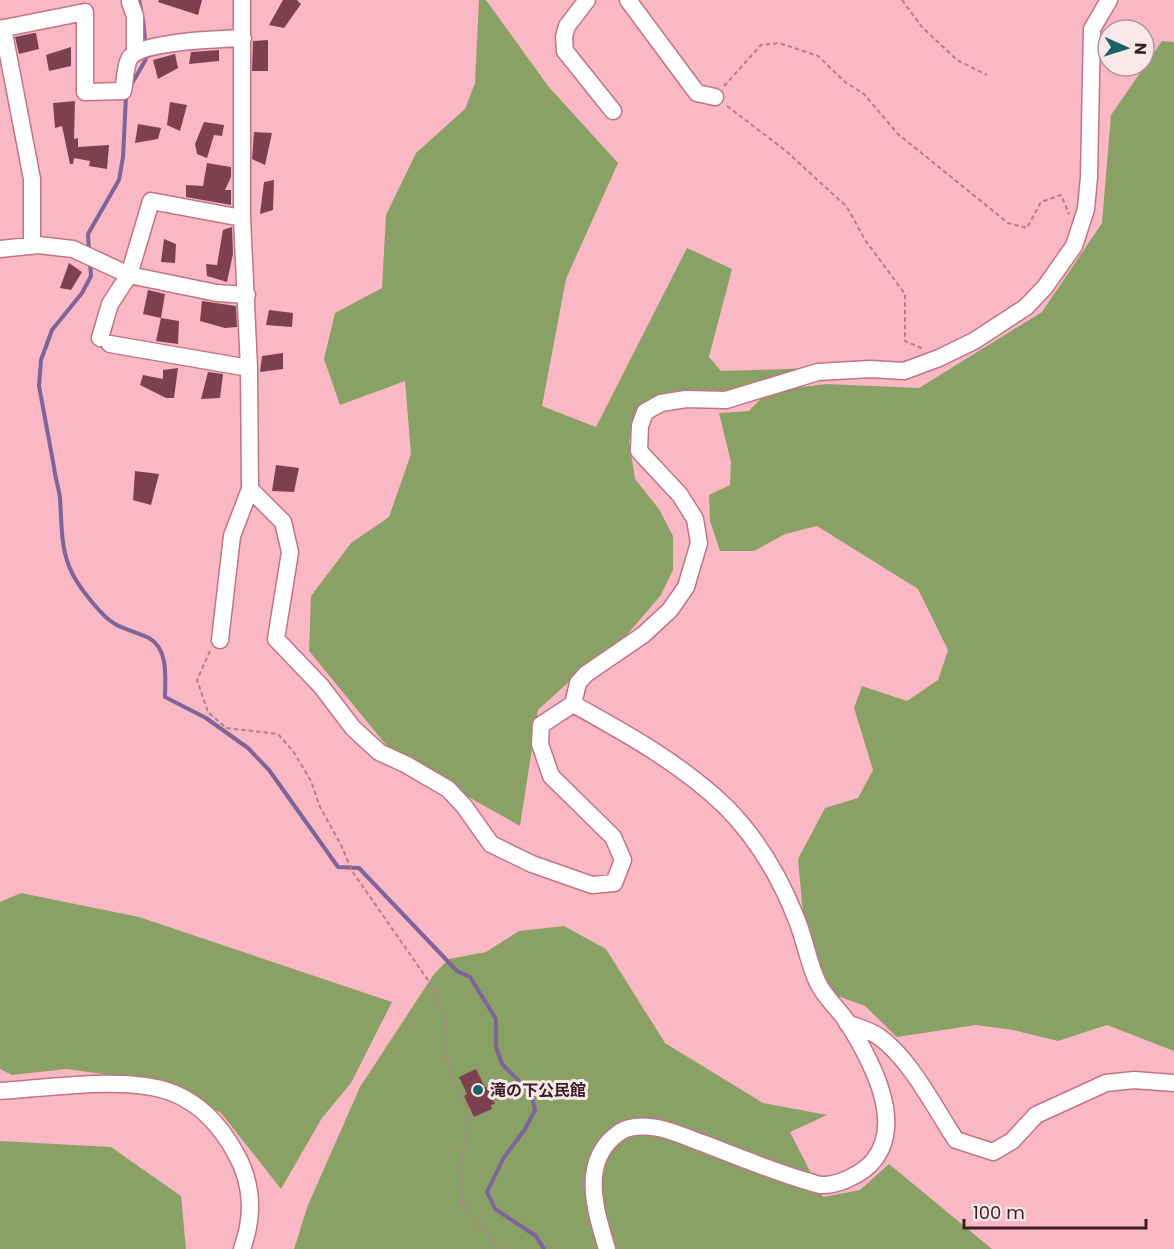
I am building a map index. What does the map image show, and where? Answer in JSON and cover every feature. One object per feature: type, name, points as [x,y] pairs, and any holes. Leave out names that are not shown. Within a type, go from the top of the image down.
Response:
[{"type":"street","points":[[220,640],[232,536],[250,489],[247,295],[242,218],[242,0]]},
{"type":"street","points":[[587,0],[567,26],[564,38],[565,51],[613,111]]},
{"type":"street","points":[[628,0],[697,93],[715,97]]},
{"type":"street","points":[[250,489],[283,522],[290,552],[276,639],[321,686],[353,728],[379,752],[448,789],[464,806],[491,844],[532,864],[592,885],[614,883],[623,860],[613,837],[552,776],[540,744],[541,725],[573,704],[578,683],[586,674],[643,635],[670,610],[686,587],[699,543],[695,519],[680,495],[639,450],[640,426],[645,412],[661,403],[686,399],[726,400],[818,372],[870,369],[904,371],[939,358],[974,341],[1026,307],[1045,287],[1074,246],[1086,209],[1089,177],[1092,29],[1109,0]]},
{"type":"street","points":[[130,2],[135,16],[135,53]]},
{"type":"street","points":[[32,246],[32,179],[2,28],[85,12],[85,92],[123,92],[129,59],[140,50],[196,39],[243,38]]},
{"type":"street","points":[[242,218],[151,201],[129,274],[110,304],[105,341],[249,368]]},
{"type":"street","points":[[0,249],[32,246],[73,249],[129,274],[217,293],[247,295]]},
{"type":"street","points":[[573,704],[650,747],[687,774],[724,805],[751,834],[770,861],[796,918],[819,984],[847,1023],[880,1084],[885,1107],[886,1128],[883,1144],[875,1160],[864,1170],[848,1179],[822,1185],[781,1173],[661,1129],[638,1126],[621,1131],[600,1151],[592,1180],[596,1215],[607,1249]]},
{"type":"street","points":[[847,1023],[876,1035],[893,1049],[917,1079],[956,1140],[993,1152],[1011,1141],[1036,1115],[1106,1083],[1134,1080],[1174,1083]]},
{"type":"street","points":[[0,1091],[106,1083],[142,1086],[172,1092],[193,1103],[212,1119],[228,1140],[240,1160],[249,1185],[251,1209],[242,1249]]},
{"type":"path","points":[[902,0],[922,27],[957,60],[987,75]]},
{"type":"path","points":[[939,358],[932,352],[904,341],[905,294],[865,240],[847,207],[786,151],[715,97],[762,45],[779,43],[818,56],[845,82],[864,94],[898,134],[1008,223],[1027,228],[1041,202],[1061,195],[1069,214]]},
{"type":"path","points":[[220,640],[207,655],[197,680],[208,712],[226,729],[278,734],[293,751],[311,781],[320,807],[352,871],[430,983],[447,1023],[446,1055],[453,1078],[470,1113],[461,1164],[462,1201],[470,1215],[499,1249]]},
{"type":"green space","points":[[479,0],[486,0],[548,86],[618,163],[566,279],[542,406],[596,427],[687,248],[732,269],[709,357],[721,371],[853,367],[727,395],[655,396],[638,407],[629,441],[635,479],[659,509],[673,536],[673,570],[661,595],[626,636],[572,679],[538,710],[520,826],[449,786],[387,746],[309,651],[311,596],[351,543],[389,517],[411,454],[405,381],[340,405],[324,359],[335,313],[382,288],[386,215],[416,153],[465,109],[475,83]]},
{"type":"green space","points":[[1162,41],[1174,42],[1174,1051],[1107,1025],[1058,1041],[1013,1030],[976,1025],[897,1037],[865,1006],[835,995],[817,968],[803,914],[798,859],[825,808],[858,798],[873,770],[854,708],[862,686],[907,701],[938,680],[948,650],[918,589],[817,526],[785,534],[754,551],[720,551],[710,521],[709,495],[730,485],[731,462],[719,413],[749,411],[768,391],[827,384],[919,388],[1042,312],[1102,223],[1111,115],[1136,78],[1156,78],[1156,50]]},
{"type":"green space","points":[[21,893],[139,917],[392,1002],[351,1083],[322,1118],[281,1189],[221,1113],[159,1082],[67,1069],[12,1075],[0,1069],[0,902]]},
{"type":"green space","points":[[564,926],[606,949],[665,1043],[763,1103],[827,1115],[790,1132],[823,1197],[860,1190],[889,1164],[992,1249],[294,1249],[308,1205],[360,1087],[434,974],[449,959],[486,952],[519,931]]},
{"type":"green space","points":[[0,1141],[111,1147],[181,1196],[186,1249],[0,1249]]},
{"type":"building","points":[[159,0],[202,0],[198,15],[158,2]]},
{"type":"building","points":[[283,0],[297,0],[301,4],[284,28],[269,25]]},
{"type":"building","points":[[36,33],[39,49],[19,54],[15,37]]},
{"type":"building","points":[[268,40],[268,71],[252,71],[253,41]]},
{"type":"building","points":[[71,47],[71,66],[49,71],[46,55]]},
{"type":"building","points":[[219,50],[219,61],[189,64],[191,52]]},
{"type":"building","points":[[175,54],[178,68],[158,79],[153,60]]},
{"type":"building","points":[[75,101],[74,139],[78,138],[78,147],[109,145],[107,169],[89,166],[90,161],[74,158],[73,164],[70,164],[62,126],[55,128],[53,103]]},
{"type":"building","points":[[170,102],[187,105],[180,131],[167,125]]},
{"type":"building","points":[[204,122],[224,125],[222,136],[214,135],[207,158],[197,154],[195,144]]},
{"type":"building","points":[[138,124],[161,128],[158,139],[135,143]]},
{"type":"building","points":[[254,132],[272,133],[265,165],[252,159]]},
{"type":"building","points":[[207,163],[231,167],[231,177],[225,190],[231,190],[231,205],[186,197],[186,185],[203,186]]},
{"type":"building","points":[[274,180],[273,210],[260,214],[264,182]]},
{"type":"building","points":[[232,227],[233,254],[227,282],[207,276],[206,264],[217,265],[223,230]]},
{"type":"building","points":[[164,239],[176,244],[175,263],[161,262]]},
{"type":"building","points":[[69,263],[82,272],[71,290],[60,288]]},
{"type":"building","points":[[148,290],[165,294],[161,318],[143,314]]},
{"type":"building","points":[[202,301],[236,306],[237,327],[225,328],[200,321]]},
{"type":"building","points":[[269,310],[293,313],[292,327],[266,325]]},
{"type":"building","points":[[161,318],[179,321],[178,344],[156,341]]},
{"type":"building","points":[[283,353],[283,369],[260,372],[262,356]]},
{"type":"building","points":[[178,368],[174,398],[166,398],[140,385],[143,375],[163,379],[163,370]]},
{"type":"building","points":[[208,372],[223,374],[220,398],[201,399]]},
{"type":"building","points":[[276,465],[299,468],[294,492],[272,491]]},
{"type":"building","points":[[135,471],[159,474],[151,505],[133,500]]},
{"type":"building","name":"滝の下公民館","points":[[476,1069],[485,1087],[490,1086],[495,1104],[491,1105],[492,1109],[474,1117],[464,1096],[467,1094],[459,1077]]},
{"type":"waterway","points":[[139,0],[141,9]]},
{"type":"waterway","points":[[143,19],[145,39]]},
{"type":"waterway","points":[[130,87],[146,59]]},
{"type":"waterway","points":[[89,251],[88,234],[119,180],[123,157],[126,96]]},
{"type":"waterway","points":[[90,261],[91,276],[82,293],[52,330],[41,360],[39,386],[59,494],[64,547],[73,575],[104,615],[119,626],[149,638],[160,649],[165,673],[165,697],[206,718],[248,748],[269,770],[338,867],[359,868],[457,971],[470,977],[496,1019],[496,1047],[502,1064],[531,1093],[535,1110],[525,1129],[503,1159],[487,1192],[495,1209],[536,1236],[544,1249]]},
{"type":"place","name":"滝の下公民館","points":[[478,1090]]}]
